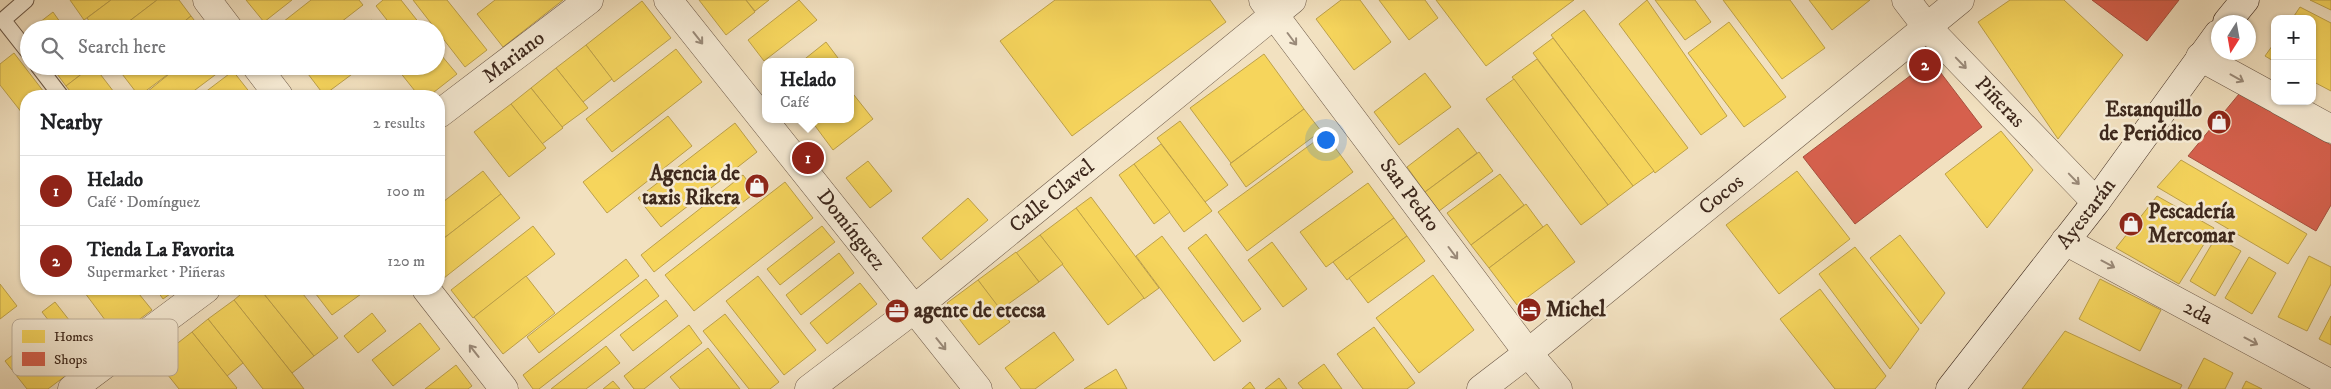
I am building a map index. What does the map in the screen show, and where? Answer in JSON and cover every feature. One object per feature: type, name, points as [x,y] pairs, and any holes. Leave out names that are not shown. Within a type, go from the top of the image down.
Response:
[{"type":"street","points":[[207,0],[221,20]]},
{"type":"street","name":"Mariano","points":[[445,109],[589,0]]},
{"type":"street","name":"Domínguez","points":[[668,0],[762,119]]},
{"type":"street","name":"Piñeras","points":[[1906,0],[1926,26],[2096,202]]},
{"type":"street","name":"Cocos","points":[[1481,389],[1528,353],[1960,0]]},
{"type":"street","points":[[2233,15],[2245,0]]},
{"type":"street","name":"Calle Clavel","points":[[809,389],[913,310],[1276,5]]},
{"type":"street","name":"San Pedro","points":[[1276,5],[1528,353],[1558,389]]},
{"type":"street","name":"Ayestarán","points":[[1950,389],[2096,202],[2211,43]]},
{"type":"street","points":[[2200,57],[2271,96]]},
{"type":"street","points":[[263,75],[274,90]]},
{"type":"street","points":[[2287,105],[2331,129]]},
{"type":"street","name":"Domínguez","points":[[765,123],[978,389]]},
{"type":"street","name":"2da","points":[[2065,241],[2331,384]]},
{"type":"street","points":[[166,319],[198,295]]},
{"type":"street","points":[[431,295],[504,389]]},
{"type":"street","points":[[72,389],[89,376]]},
{"type":"lane","points":[[20,42],[3,20],[26,0]]},
{"type":"lane","points":[[45,75],[56,90]]},
{"type":"building: Homes","points":[[70,0],[111,0],[84,20]]},
{"type":"building: Homes","points":[[111,0],[157,0],[131,20],[88,20],[87,18]]},
{"type":"building: Homes","points":[[157,0],[179,0],[191,16],[186,20],[131,20]]},
{"type":"building: Homes","points":[[246,0],[292,0],[267,20],[262,20]]},
{"type":"building: Homes","points":[[311,0],[359,0],[363,5],[344,20],[285,20]]},
{"type":"building: Homes","points":[[383,0],[401,0],[417,20],[387,20],[376,6]]},
{"type":"building: Homes","points":[[413,0],[447,0],[487,50],[465,67],[445,41],[445,20],[429,20]]},
{"type":"building: Homes","points":[[495,0],[563,0],[503,47],[477,14]]},
{"type":"building: Homes","points":[[699,0],[746,0],[755,12],[726,35]]},
{"type":"building: Homes","points":[[746,0],[769,0],[755,11]]},
{"type":"building: Homes","points":[[799,0],[817,20],[768,58],[762,58],[748,40]]},
{"type":"building: Homes","points":[[1055,0],[1210,0],[1226,22],[1072,136],[1000,41]]},
{"type":"building: Homes","points":[[1341,0],[1360,0],[1391,42],[1354,70],[1316,19]]},
{"type":"building: Homes","points":[[1379,0],[1425,0],[1438,18],[1409,40]]},
{"type":"building: Homes","points":[[1436,0],[1574,0],[1486,66]]},
{"type":"building: Homes","points":[[1647,0],[1727,116],[1701,135],[1619,24]]},
{"type":"building: Homes","points":[[1655,0],[1695,0],[1711,22],[1685,40]]},
{"type":"building: Homes","points":[[1723,0],[1790,0],[1825,48],[1782,79]]},
{"type":"building: Homes","points":[[1809,0],[1870,0],[1832,30]]},
{"type":"building: Homes","points":[[2010,0],[2064,0],[2123,55],[2058,139],[1978,22]]},
{"type":"building: Homes","points":[[2310,0],[2331,0],[2331,10]]},
{"type":"building: Homes","points":[[642,1],[671,38],[614,82],[586,45]]},
{"type":"building: Homes","points":[[2300,7],[2316,15],[2295,15]]},
{"type":"building: Homes","points":[[1584,10],[1688,148],[1655,173],[1551,35]]},
{"type":"building: Homes","points":[[53,12],[59,20],[43,20]]},
{"type":"building: Homes","points":[[2316,15],[2331,23],[2331,91],[2316,83]]},
{"type":"building: Homes","points":[[191,16],[194,20],[186,20]]},
{"type":"building: Homes","points":[[1729,22],[1786,97],[1744,127],[1688,53]]},
{"type":"building: Homes","points":[[1553,38],[1654,171],[1633,186],[1533,53]]},
{"type":"building: Homes","points":[[826,42],[838,58],[806,58]]},
{"type":"building: Homes","points":[[586,45],[612,79],[583,102],[556,68]]},
{"type":"building: Homes","points":[[2271,48],[2271,60],[2265,56]]},
{"type":"building: Homes","points":[[676,49],[702,82],[612,152],[586,119]]},
{"type":"building: Homes","points":[[14,53],[20,61],[20,75],[31,75],[42,90],[20,90],[20,110],[0,85],[0,64]]},
{"type":"building: Homes","points":[[1264,54],[1304,109],[1231,163],[1190,108]]},
{"type":"building: Homes","points":[[1537,59],[1633,186],[1608,205],[1512,77]]},
{"type":"building: Homes","points":[[445,60],[457,74],[437,90],[414,90],[402,75],[445,75]]},
{"type":"building: Homes","points":[[556,68],[588,108],[562,127],[531,88]]},
{"type":"building: Homes","points":[[1425,73],[1451,107],[1399,145],[1374,112]]},
{"type":"building: Homes","points":[[58,75],[80,75],[66,86]]},
{"type":"building: Homes","points":[[80,75],[101,75],[112,90],[69,90],[66,86]]},
{"type":"building: Homes","points":[[123,75],[167,75],[147,90],[134,90]]},
{"type":"building: Homes","points":[[168,75],[215,75],[195,90],[149,90]]},
{"type":"building: Homes","points":[[228,75],[236,75],[248,90],[208,90]]},
{"type":"building: Homes","points":[[309,75],[351,75],[331,90],[320,90]]},
{"type":"building: Homes","points":[[1514,79],[1608,205],[1581,225],[1486,99]]},
{"type":"building: Homes","points":[[531,88],[563,128],[542,144],[511,104]]},
{"type":"building: Homes","points":[[854,95],[873,119],[833,150],[813,123],[854,123]]},
{"type":"building: Homes","points":[[511,104],[546,148],[509,177],[474,132]]},
{"type":"building: Homes","points":[[1304,109],[1321,131],[1246,187],[1230,164]]},
{"type":"building: Homes","points":[[668,116],[692,146],[607,213],[583,182]]},
{"type":"building: Homes","points":[[1180,121],[1228,185],[1205,202],[1157,138]]},
{"type":"building: Homes","points":[[735,123],[757,152],[661,227],[638,198]]},
{"type":"building: Homes","points":[[1458,128],[1477,153],[1425,192],[1407,167]]},
{"type":"building: Homes","points":[[2001,131],[2033,170],[1987,228],[1945,174]]},
{"type":"building: Homes","points":[[1325,134],[1353,172],[1247,251],[1218,212]]},
{"type":"building: Homes","points":[[1161,144],[1212,211],[1184,232],[1134,164]]},
{"type":"building: Homes","points":[[1479,152],[1493,171],[1439,211],[1425,192]]},
{"type":"building: Homes","points":[[2181,160],[2307,234],[2288,264],[2157,187]]},
{"type":"building: Homes","points":[[868,161],[892,191],[870,208],[846,178]]},
{"type":"building: Homes","points":[[1134,164],[1170,212],[1154,224],[1119,175]]},
{"type":"building: Homes","points":[[483,171],[501,194],[445,237],[445,200]]},
{"type":"building: Homes","points":[[1797,171],[1850,239],[1779,294],[1726,225]]},
{"type":"building: Homes","points":[[1500,174],[1524,205],[1471,245],[1447,213]]},
{"type":"building: Homes","points":[[743,175],[756,192],[654,272],[641,255]]},
{"type":"building: Homes","points":[[785,182],[813,218],[694,311],[665,275]]},
{"type":"building: Homes","points":[[1368,183],[1394,218],[1326,267],[1300,232]]},
{"type":"building: Homes","points":[[501,194],[520,218],[445,277],[445,237]]},
{"type":"building: Homes","points":[[2157,196],[2214,228],[2179,284],[2116,248]]},
{"type":"building: Homes","points":[[1091,197],[1159,288],[1144,299],[1076,208]]},
{"type":"building: Homes","points":[[968,198],[988,220],[941,260],[922,238]]},
{"type":"building: Homes","points":[[1526,204],[1543,227],[1489,268],[1471,245]]},
{"type":"building: Homes","points":[[1076,208],[1144,298],[1108,325],[1040,235]]},
{"type":"building: Homes","points":[[1394,218],[1407,236],[1347,280],[1333,262]]},
{"type":"building: Homes","points":[[1547,224],[1575,262],[1517,305],[1489,268]]},
{"type":"building: Homes","points":[[533,226],[555,254],[473,318],[451,290]]},
{"type":"building: Homes","points":[[822,226],[835,242],[780,285],[767,269]]},
{"type":"building: Homes","points":[[1206,234],[1261,309],[1243,322],[1188,248]]},
{"type":"building: Homes","points":[[1040,235],[1063,264],[1039,282],[1016,253]]},
{"type":"building: Homes","points":[[1900,235],[1945,293],[1921,324],[1870,258]]},
{"type":"building: Homes","points":[[1162,236],[1241,341],[1214,361],[1136,256]]},
{"type":"building: Homes","points":[[1407,236],[1425,261],[1368,303],[1349,278]]},
{"type":"building: Homes","points":[[2216,237],[2241,251],[2215,296],[2190,281]]},
{"type":"building: Homes","points":[[1272,242],[1307,289],[1283,307],[1248,260]]},
{"type":"building: Homes","points":[[1855,247],[1919,329],[1890,369],[1819,274]]},
{"type":"building: Homes","points":[[1016,252],[1039,282],[1000,310],[978,280]]},
{"type":"building: Homes","points":[[839,253],[854,273],[801,315],[786,295]]},
{"type":"building: Homes","points":[[2309,256],[2331,267],[2331,284],[2307,331],[2278,317]]},
{"type":"building: Homes","points":[[2249,257],[2276,273],[2252,314],[2225,298]]},
{"type":"building: Homes","points":[[626,259],[639,276],[539,353],[527,337]]},
{"type":"building: Homes","points":[[1433,275],[1474,330],[1419,373],[1376,318]]},
{"type":"building: Homes","points":[[526,276],[555,313],[503,354],[474,317]]},
{"type":"building: Homes","points":[[758,276],[816,350],[784,375],[726,301]]},
{"type":"building: Homes","points":[[646,279],[659,296],[539,389],[533,389],[523,375]]},
{"type":"building: Homes","points":[[2100,279],[2161,310],[2140,351],[2079,319]]},
{"type":"building: Homes","points":[[978,280],[1010,322],[979,345],[947,303]]},
{"type":"building: Homes","points":[[860,283],[877,304],[827,344],[810,323]]},
{"type":"building: Homes","points":[[0,284],[17,306],[0,319]]},
{"type":"building: Homes","points":[[1820,289],[1886,376],[1875,389],[1835,389],[1780,319]]},
{"type":"building: Homes","points":[[86,295],[140,295],[152,310],[140,319],[104,319]]},
{"type":"building: Homes","points":[[160,295],[169,295],[163,299]]},
{"type":"building: Homes","points":[[240,295],[265,295],[314,356],[292,373],[234,300]]},
{"type":"building: Homes","points":[[265,295],[304,295],[338,338],[314,356]]},
{"type":"building: Homes","points":[[317,295],[360,295],[332,315]]},
{"type":"building: Homes","points":[[234,300],[304,389],[263,389],[208,319]]},
{"type":"building: Homes","points":[[666,300],[678,316],[633,351],[620,335]]},
{"type":"building: Homes","points":[[55,302],[68,319],[47,319],[42,312]]},
{"type":"building: Homes","points":[[372,313],[386,331],[358,353],[344,336]]},
{"type":"building: Homes","points":[[725,314],[779,382],[770,389],[749,389],[703,331]]},
{"type":"building: Homes","points":[[2331,316],[2331,345],[2319,339]]},
{"type":"building: Homes","points":[[208,319],[243,363],[227,376],[192,332]]},
{"type":"building: Homes","points":[[420,323],[440,349],[393,386],[372,360]]},
{"type":"building: Homes","points":[[689,325],[702,343],[644,389],[634,389],[624,376]]},
{"type":"building: Homes","points":[[1374,327],[1415,383],[1407,389],[1363,389],[1337,354]]},
{"type":"building: Homes","points":[[2065,331],[2182,385],[2180,389],[2022,389]]},
{"type":"building: Homes","points":[[192,332],[237,388],[179,389],[169,376],[178,376],[178,343]]},
{"type":"building: Homes","points":[[1054,332],[1074,360],[1035,389],[1021,389],[1005,368]]},
{"type":"building: Homes","points":[[606,346],[620,363],[586,389],[551,389]]},
{"type":"building: Homes","points":[[708,348],[740,389],[680,389],[670,377]]},
{"type":"building: Homes","points":[[12,356],[12,370],[5,361]]},
{"type":"building: Homes","points":[[2204,358],[2233,373],[2225,389],[2188,389]]},
{"type":"building: Homes","points":[[1324,364],[1342,389],[1303,389],[1298,383]]},
{"type":"building: Homes","points":[[456,365],[472,386],[468,389],[425,389]]},
{"type":"building: Homes","points":[[1116,369],[1127,389],[1084,389]]},
{"type":"building: Homes","points":[[17,376],[65,376],[48,389],[27,389]]},
{"type":"building: Homes","points":[[1279,378],[1287,389],[1265,389]]},
{"type":"building: Homes","points":[[613,381],[620,389],[603,389]]},
{"type":"building: Homes","points":[[2246,381],[2262,389],[2242,389]]},
{"type":"building: Homes","points":[[1250,382],[1255,389],[1242,389]]},
{"type":"building: Shops","points":[[2092,0],[2179,0],[2147,41]]},
{"type":"building: Shops","points":[[1931,60],[1982,127],[1855,224],[1803,157]]},
{"type":"building: Shops","points":[[2239,94],[2331,145],[2331,205],[2316,231],[2188,156]]},
{"type":"place","name":"Tienda La Favorita","points":[[1925,65]]},
{"type":"place","name":"Estanquillo de Periódico","points":[[2219,122]]},
{"type":"place","name":"Helado","points":[[808,158]]},
{"type":"place","name":"Agencia de taxis Rikera","points":[[757,186]]},
{"type":"place","name":"Pescadería Mercomar","points":[[2131,224]]},
{"type":"place","name":"Michel","points":[[1529,310]]},
{"type":"place","name":"agente de etecsa","points":[[897,311]]}]
